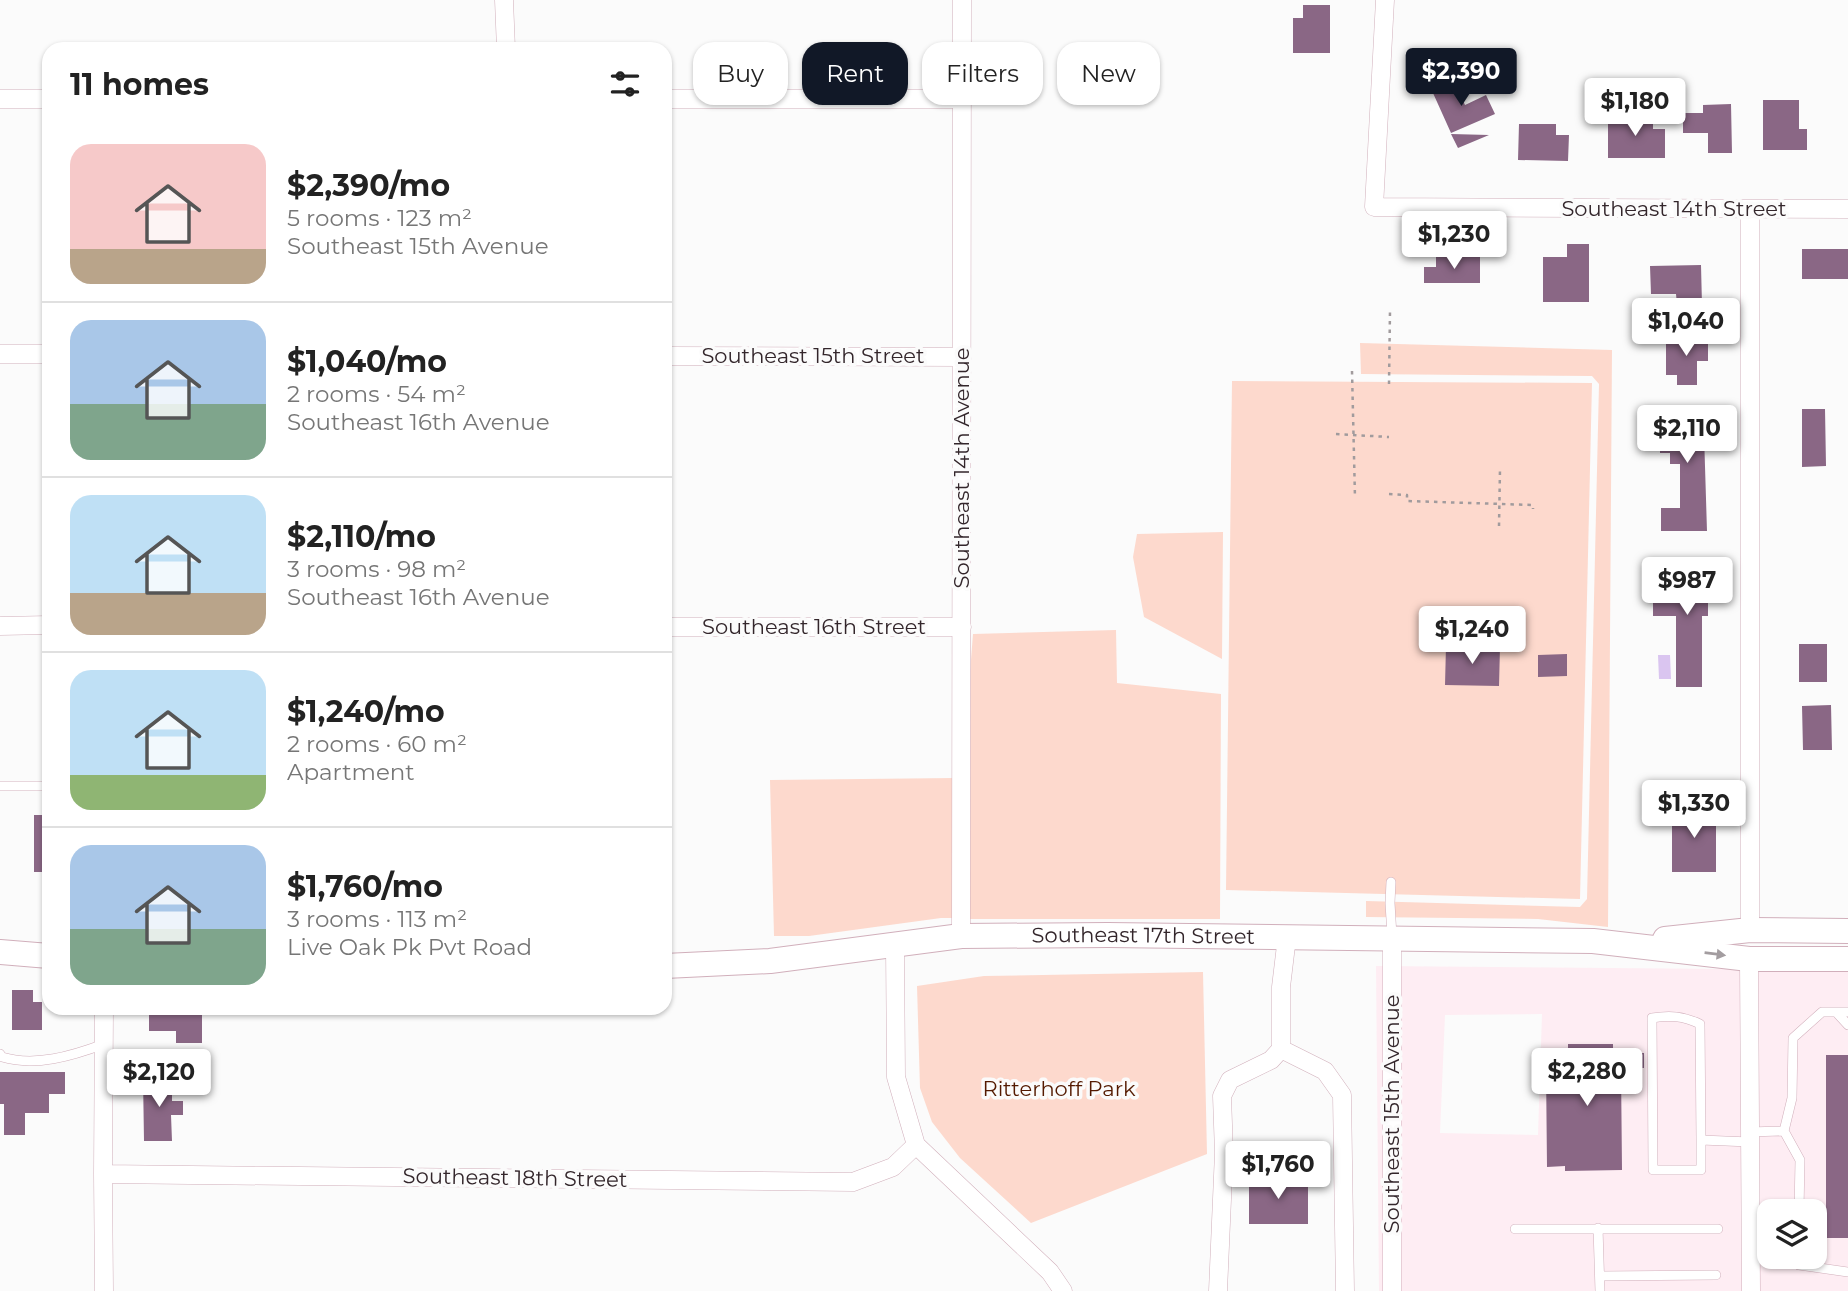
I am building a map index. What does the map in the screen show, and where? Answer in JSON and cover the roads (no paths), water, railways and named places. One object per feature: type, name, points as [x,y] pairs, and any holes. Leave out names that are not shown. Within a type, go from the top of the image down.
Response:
[{"type":"main road","name":"Southeast 17th Street","points":[[1623,943],[1750,930],[1848,931]]},
{"type":"main road","name":"Southeast 17th Street","points":[[672,966],[770,961],[961,936],[1108,935],[1623,943],[1749,959],[1848,959]]},
{"type":"main road","points":[[0,952],[42,955]]},
{"type":"street","points":[[504,0],[506,42]]},
{"type":"street","name":"Southeast 14th Avenue","points":[[961,42],[962,0]]},
{"type":"street","name":"Southeast 14th Street","points":[[1385,0],[1374,207],[1848,209]]},
{"type":"street","points":[[0,99],[42,99]]},
{"type":"street","points":[[672,99],[922,99]]},
{"type":"street","name":"Southeast 14th Avenue","points":[[960,105],[961,936]]},
{"type":"street","points":[[1750,210],[1750,930]]},
{"type":"street","points":[[0,354],[42,354]]},
{"type":"street","name":"Southeast 15th Street","points":[[672,356],[961,357]]},
{"type":"street","points":[[0,626],[42,625]]},
{"type":"street","name":"Southeast 16th Street","points":[[672,627],[962,627]]},
{"type":"street","points":[[1218,1291],[1224,1153],[1222,1096],[1230,1080],[1271,1060],[1281,1049],[1281,988],[1287,937]]},
{"type":"street","name":"Southeast 15th Avenue","points":[[1392,938],[1392,1291]]},
{"type":"street","points":[[895,945],[896,1077],[916,1145],[1050,1272],[1063,1291]]},
{"type":"street","points":[[1749,959],[1751,1291]]},
{"type":"street","points":[[104,1015],[104,1291]]},
{"type":"street","points":[[1281,1049],[1325,1071],[1342,1095],[1345,1291]]},
{"type":"street","name":"Southeast 18th Street","points":[[103,1174],[853,1182],[893,1167],[916,1145]]},
{"type":"lane","points":[[0,786],[42,786]]},
{"type":"lane","points":[[1391,882],[1392,938]]},
{"type":"lane","points":[[0,952],[0,961]]},
{"type":"lane","points":[[1799,1199],[1800,1160],[1784,1131],[1792,1098],[1793,1038],[1822,1012],[1848,1012]]},
{"type":"lane","points":[[1836,1012],[1848,1025]]},
{"type":"lane","points":[[1685,1017],[1700,1024],[1701,1140],[1701,1170],[1653,1170],[1652,1018],[1685,1017]]},
{"type":"lane","points":[[0,1054],[14,1060],[55,1059],[104,1044]]},
{"type":"lane","points":[[1701,1140],[1750,1137],[1784,1131]]},
{"type":"lane","points":[[1515,1228],[1718,1229]]},
{"type":"lane","points":[[1598,1228],[1600,1291]]},
{"type":"lane","points":[[1827,1269],[1848,1272]]},
{"type":"lane","points":[[1600,1276],[1716,1275]]},
{"type":"park label","name":"Ritterhoff Park","points":[[1059,1089]]}]
